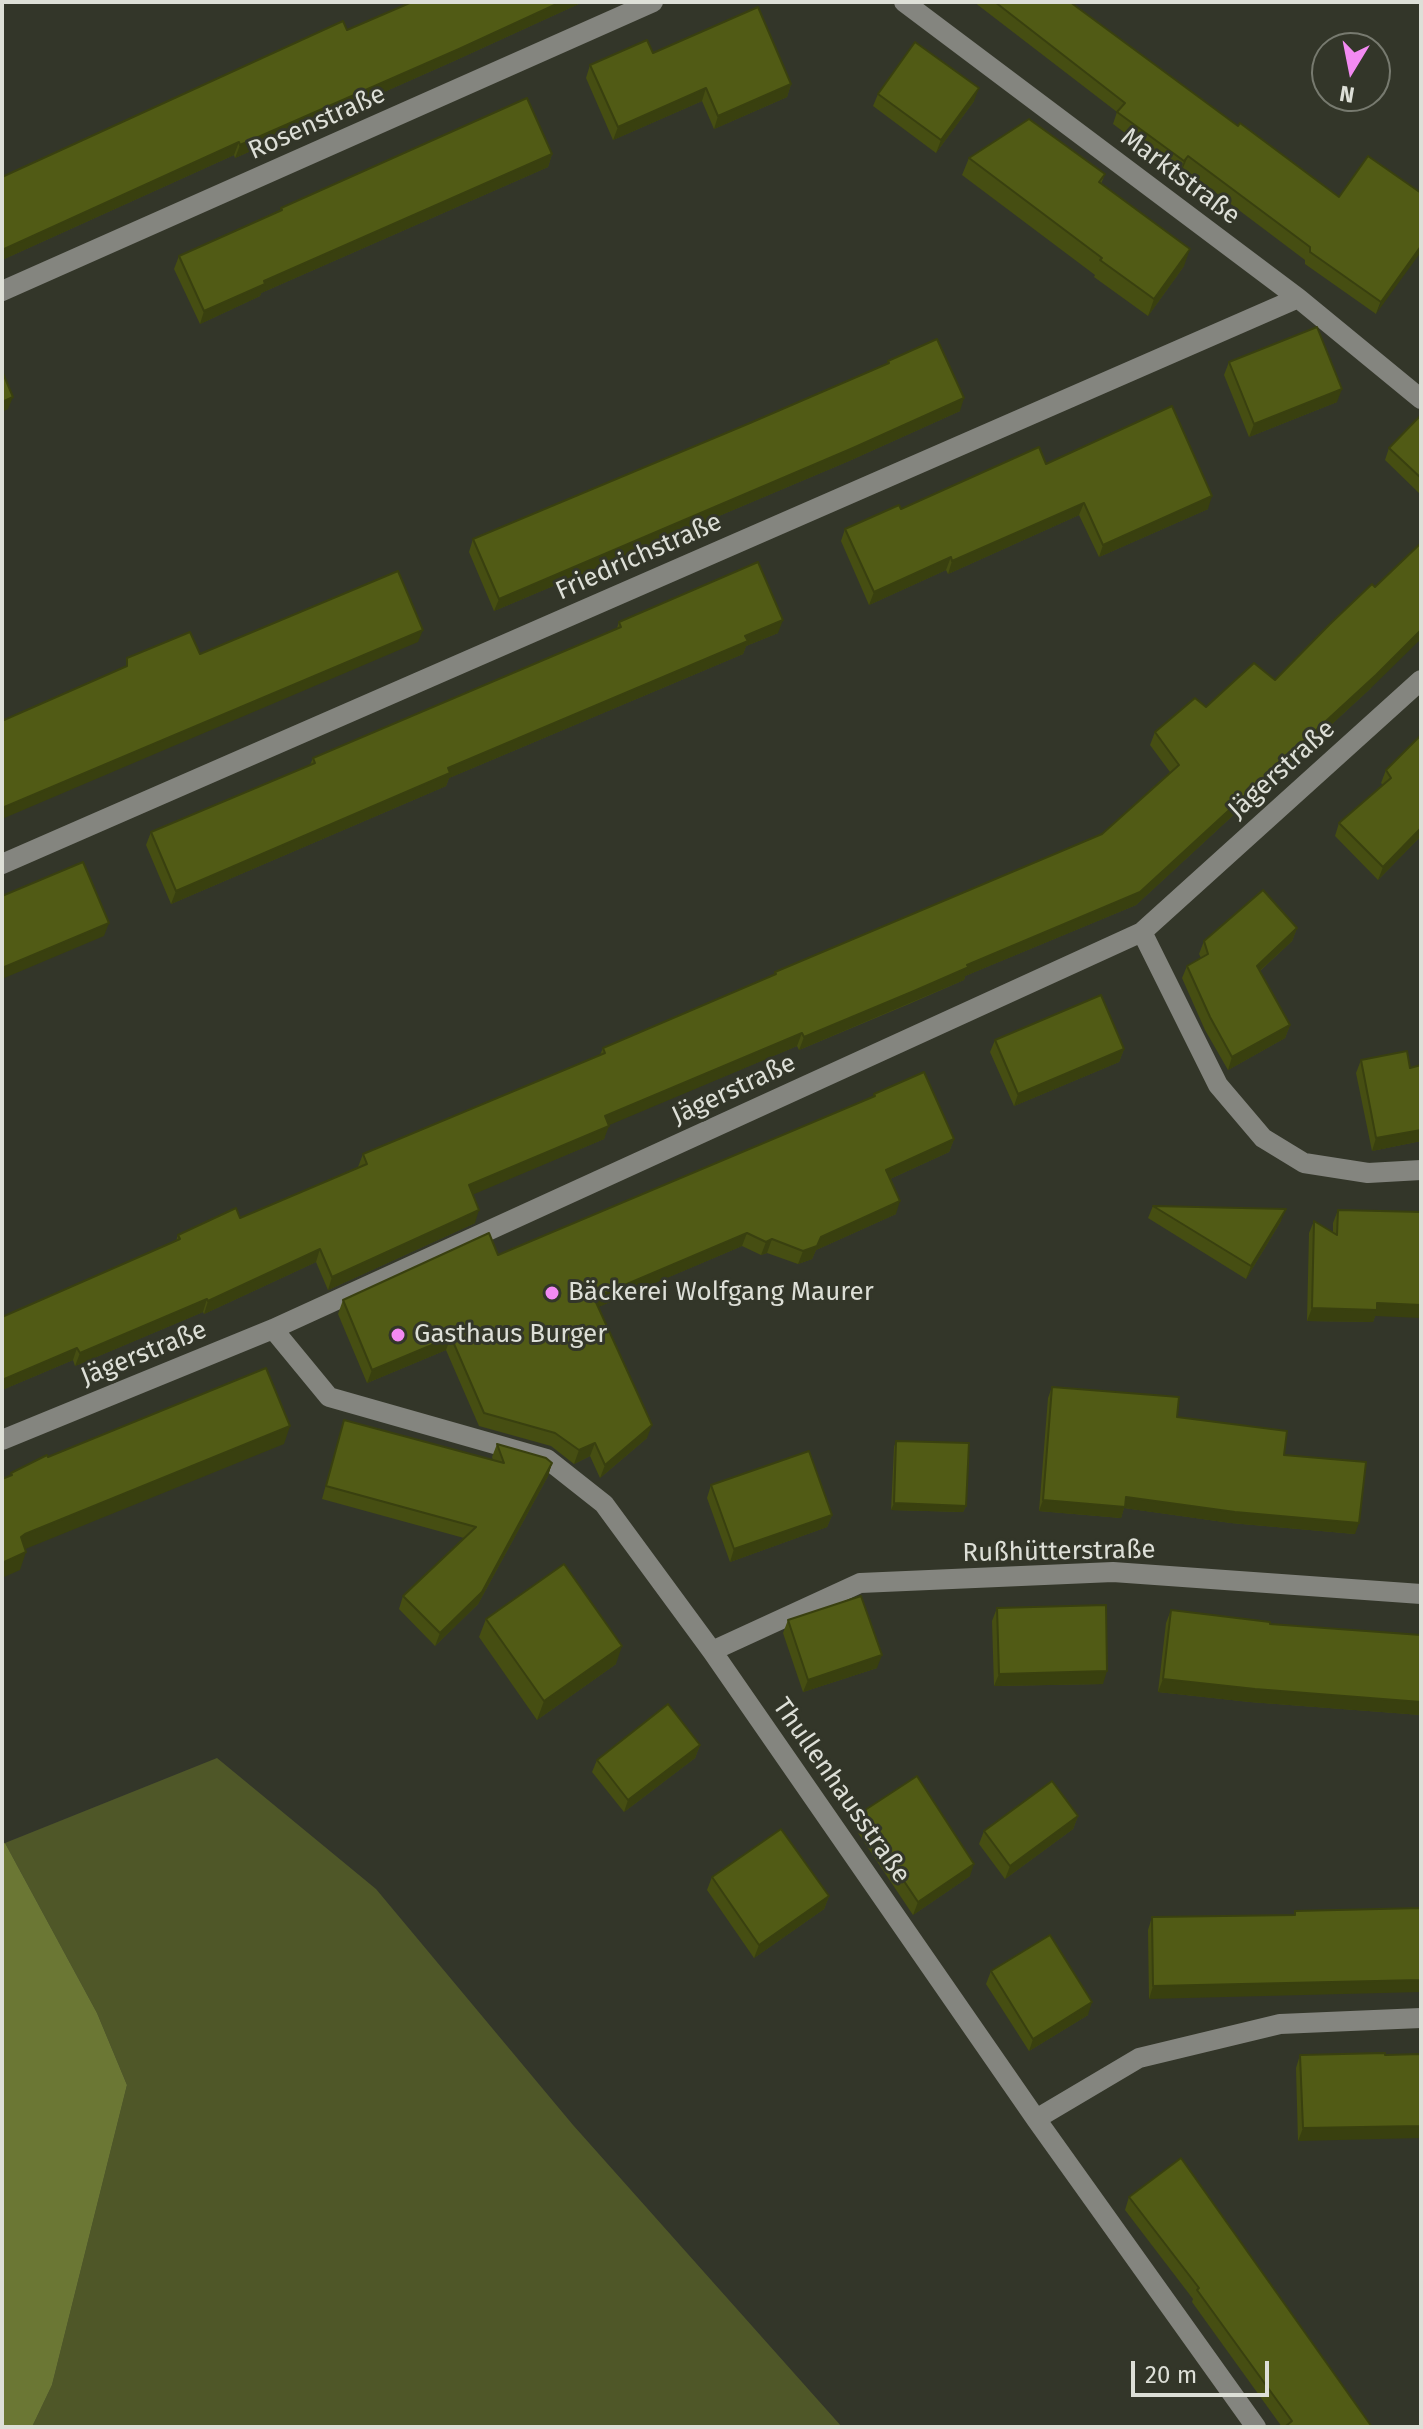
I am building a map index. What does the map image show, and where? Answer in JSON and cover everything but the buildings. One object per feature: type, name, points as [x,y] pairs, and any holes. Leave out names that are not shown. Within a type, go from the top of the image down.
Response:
[{"type":"street","name":"Rosenstraße","points":[[2,291],[653,2]]},
{"type":"street","name":"Marktstraße","points":[[904,2],[1298,298],[1421,399]]},
{"type":"street","name":"Friedrichstraße","points":[[2,864],[1298,298]]},
{"type":"street","name":"Jägerstraße","points":[[2,1440],[273,1329],[1142,932],[1421,680]]},
{"type":"street","points":[[1142,932],[1218,1085],[1263,1138],[1304,1163],[1368,1173],[1421,1170]]},
{"type":"street","name":"Thullenhausstraße","points":[[273,1329],[329,1397],[547,1459],[604,1504],[712,1651],[1036,2119],[1256,2427]]},
{"type":"street","name":"Rußhütterstraße","points":[[712,1651],[860,1583],[1113,1572],[1421,1594]]},
{"type":"street","points":[[1036,2119],[1139,2058],[1280,2024],[1421,2018]]},
{"type":"green space","points":[[217,1758],[376,1889],[573,2125],[842,2427],[32,2427],[52,2385],[127,2085],[97,2013],[5,1843]]},
{"type":"green space","points":[[5,1843],[97,2013],[127,2085],[52,2385],[32,2427],[2,2427],[2,1844]]},
{"type":"place","name":"Bäckerei Wolfgang Maurer","points":[[552,1293]]},
{"type":"place","name":"Gasthaus Burger","points":[[398,1335]]}]
